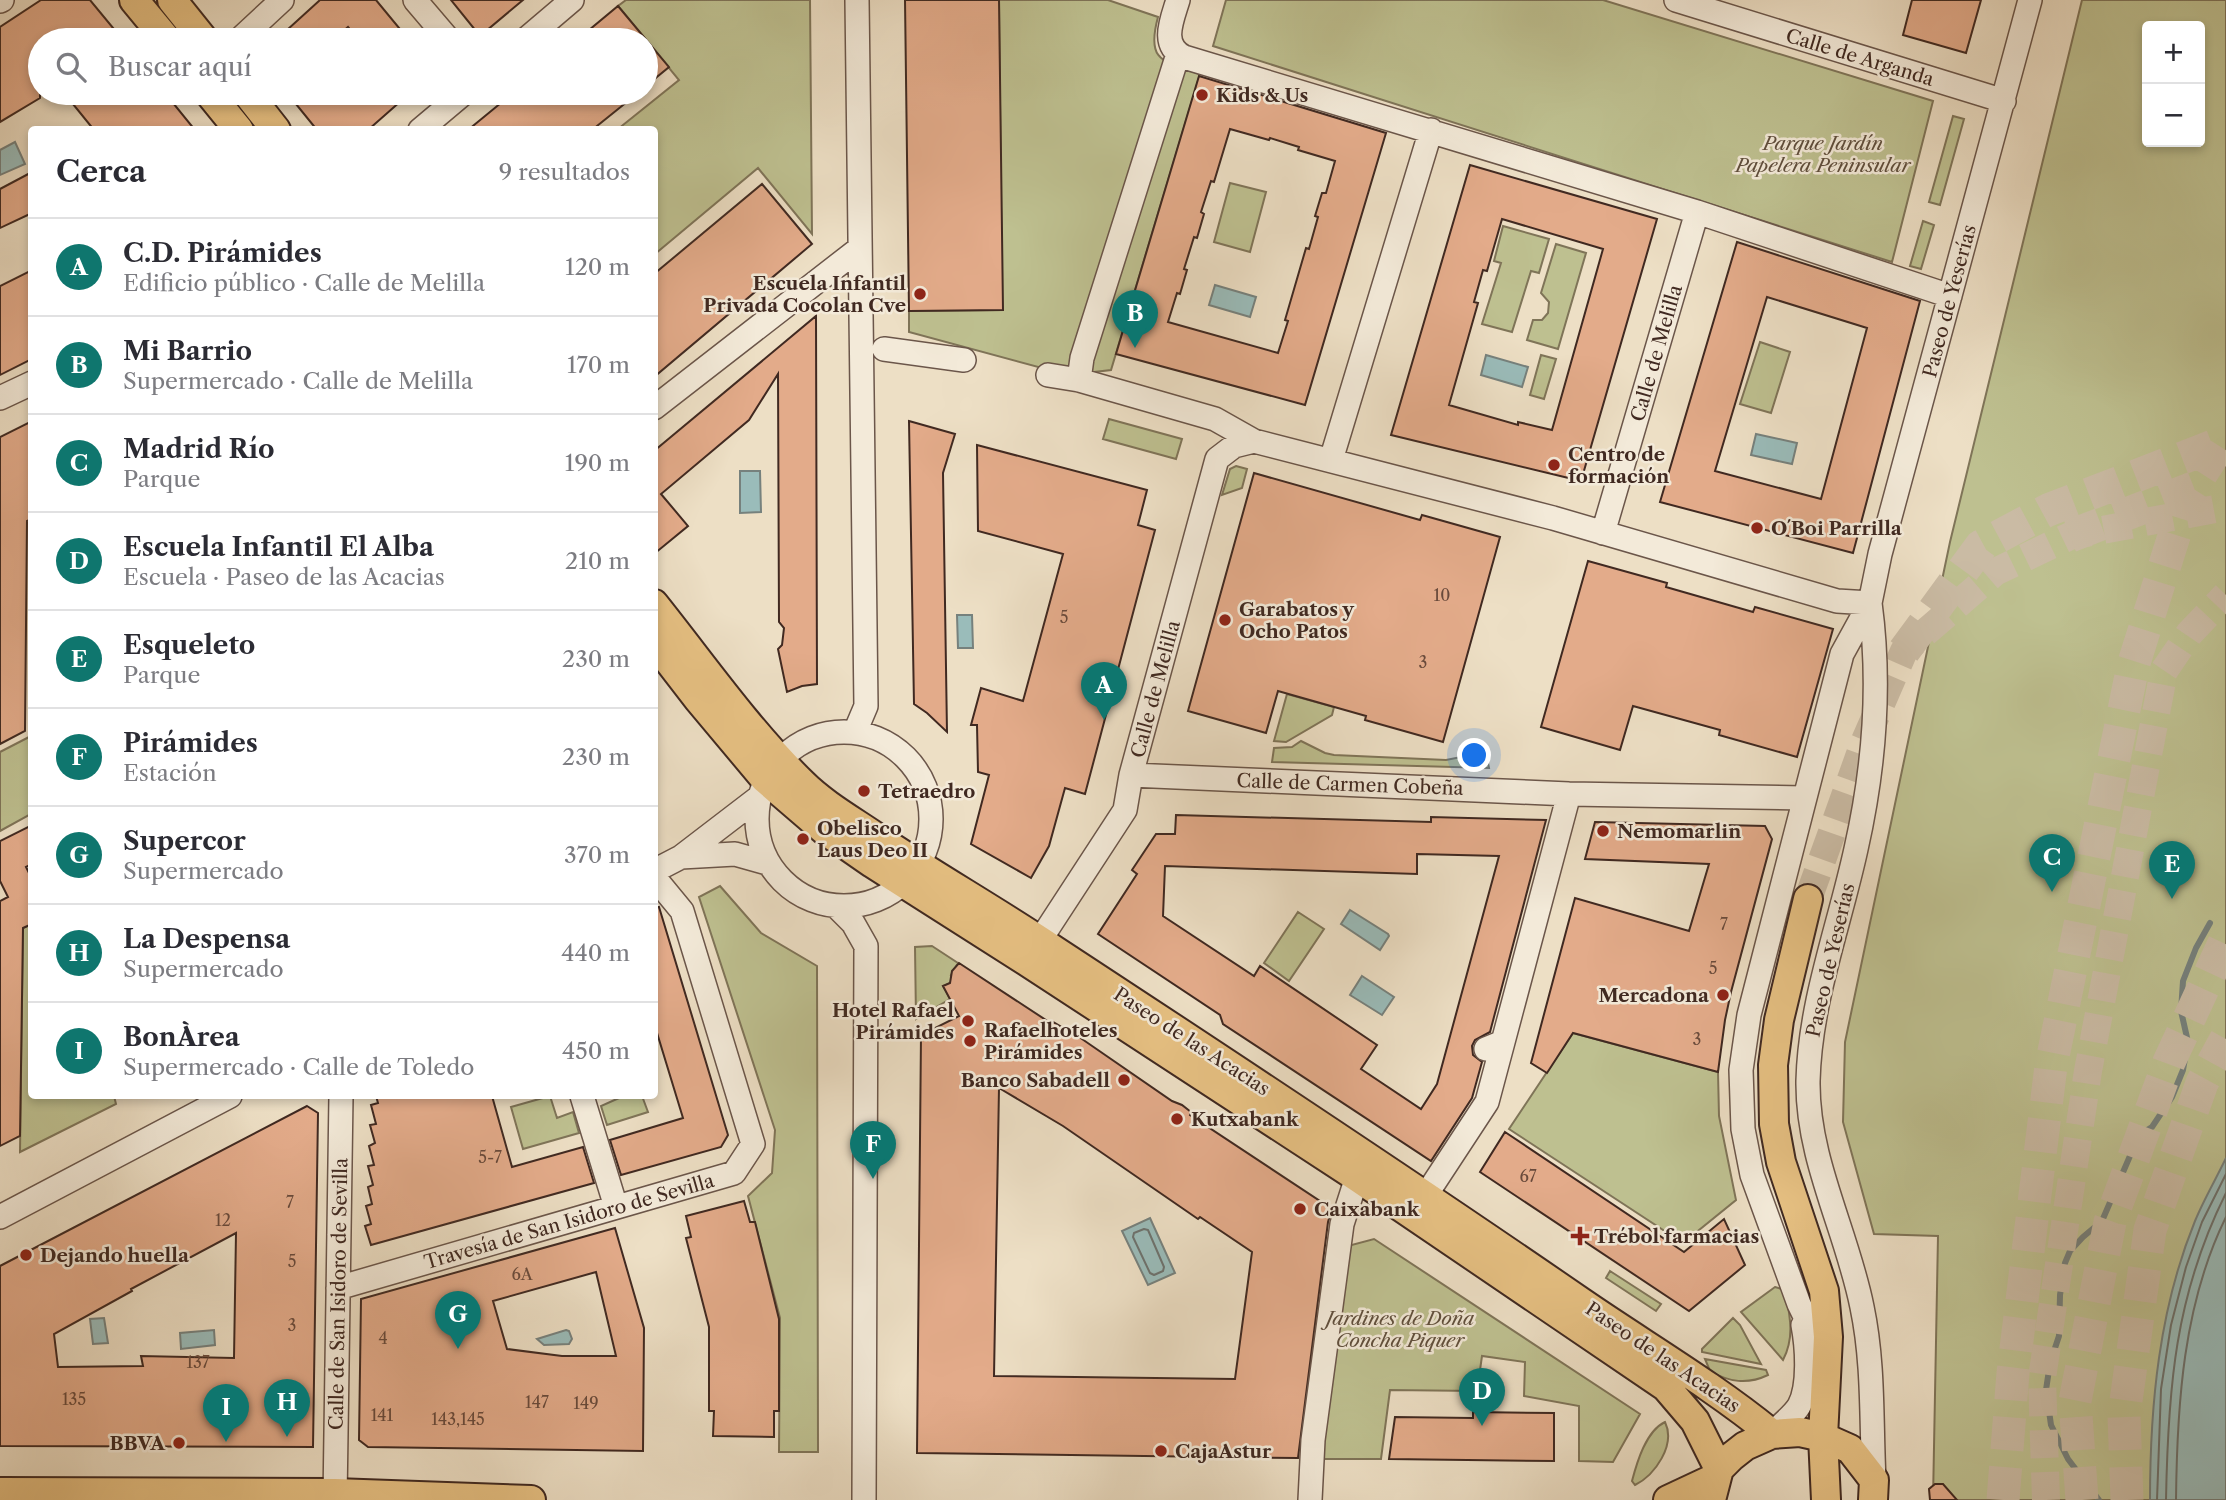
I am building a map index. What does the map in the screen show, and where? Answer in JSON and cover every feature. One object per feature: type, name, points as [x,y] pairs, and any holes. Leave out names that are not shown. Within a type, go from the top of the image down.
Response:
[{"type":"main road","points":[[134,0],[156,28]]},
{"type":"main road","points":[[172,0],[194,28]]},
{"type":"main road","points":[[219,105],[236,126]]},
{"type":"main road","points":[[256,105],[273,126]]},
{"type":"main road","name":"Paseo de las Acacias","points":[[658,609],[733,704],[768,779]]},
{"type":"main road","name":"Paseo de las Acacias","points":[[658,647],[698,699],[768,779],[804,785],[911,875],[1426,1195],[1667,1360],[1728,1398],[1772,1434]]},
{"type":"main road","name":"Paseo de Yeserías","points":[[1808,899],[1779,1020],[1773,1065],[1774,1124],[1781,1162],[1824,1291],[1828,1337],[1823,1437],[1826,1500]]},
{"type":"main road","name":"Paseo de las Acacias","points":[[1033,951],[1357,1177],[1666,1387],[1695,1422],[1715,1482]]},
{"type":"main road","points":[[1668,1500],[1715,1482],[1745,1446],[1772,1434],[1800,1432],[1823,1437],[1850,1449],[1873,1490]]},
{"type":"main road","points":[[0,1492],[531,1500]]},
{"type":"street","points":[[252,28],[282,0]]},
{"type":"street","points":[[415,0],[439,28]]},
{"type":"street","points":[[539,28],[572,0]]},
{"type":"street","points":[[855,732],[866,706],[858,0]]},
{"type":"street","points":[[1178,0],[1169,32],[1171,45],[1178,54],[1697,212],[1950,296]]},
{"type":"street","name":"Calle de Arganda","points":[[1676,0],[2004,101]]},
{"type":"street","name":"Paseo de Yeserías","points":[[1828,1364],[1799,1304],[1752,1175],[1743,1129],[1741,1070],[1749,1015],[1842,654],[1870,603],[1886,530],[2031,0]]},
{"type":"street","points":[[1080,380],[1082,358],[1178,54]]},
{"type":"street","points":[[425,126],[450,105]]},
{"type":"street","points":[[1331,460],[1431,130]]},
{"type":"street","name":"Calle de Melilla","points":[[1603,533],[1697,212]]},
{"type":"street","points":[[658,405],[860,248]]},
{"type":"street","points":[[884,349],[964,360]]},
{"type":"street","points":[[1048,375],[1080,380],[1215,419],[1254,441],[1553,518],[1837,601],[1870,603]]},
{"type":"street","points":[[0,398],[28,385]]},
{"type":"street","name":"Calle de Melilla","points":[[1033,951],[1125,810],[1131,775],[1217,459],[1234,446],[1254,441]]},
{"type":"street","name":"Paseo de Yeserías","points":[[1870,603],[1875,639],[1872,760],[1856,850],[1813,1023],[1808,1086],[1817,1150],[1862,1305],[1869,1353],[1873,1490]]},
{"type":"street","points":[[658,869],[681,858],[768,779],[801,741],[828,732],[855,732],[894,747],[917,771],[930,801],[930,835],[911,875],[882,899],[860,906],[837,907],[816,903],[797,894],[780,880],[767,863],[758,841],[768,779]]},
{"type":"street","name":"Calle de Carmen Cobeña","points":[[1131,775],[1569,794],[1804,798]]},
{"type":"street","points":[[1426,1195],[1487,1102],[1494,1045],[1569,794]]},
{"type":"street","points":[[681,858],[735,854],[767,863]]},
{"type":"street","name":"Travesía de San Isidoro de Sevilla","points":[[338,1288],[734,1173],[753,1144],[682,911],[658,882]]},
{"type":"street","points":[[837,907],[853,923],[866,946],[863,1500]]},
{"type":"street","points":[[0,1217],[224,1099]]},
{"type":"street","name":"Calle de San Isidoro de Sevilla","points":[[335,1496],[341,1099]]},
{"type":"street","points":[[583,1099],[616,1208]]},
{"type":"street","points":[[1310,1500],[1313,1440],[1342,1224],[1357,1177]]},
{"type":"street","name":"Paseo de Yeserías","points":[[1772,1434],[1798,1406],[1805,1388],[1807,1344],[1799,1304]]},
{"type":"green space","points":[[626,0],[810,0],[812,234],[758,168],[658,251],[658,126],[622,126],[648,105],[658,105],[658,97],[679,80],[658,55],[658,28],[636,28],[618,6]]},
{"type":"green space","points":[[999,0],[1108,0],[1158,17],[1154,43],[1160,57],[1200,74],[1111,370],[1068,375],[909,332],[909,311],[1002,310]]},
{"type":"green space","name":"Parque Jardín Papelera Peninsular","points":[[1226,0],[1603,0],[1933,101],[1892,262],[1213,46]]},
{"type":"green space","points":[[2082,0],[2226,0],[2226,1500],[1933,1500],[1938,1236],[1874,1234],[1843,1122],[1845,1042],[1950,542]]},
{"type":"green space","points":[[1953,116],[1964,119],[1940,205],[1929,202]]},
{"type":"green space","points":[[1230,183],[1266,192],[1250,252],[1214,242]]},
{"type":"green space","points":[[1923,221],[1934,225],[1921,269],[1910,266]]},
{"type":"green space","points":[[1503,226],[1549,239],[1539,273],[1531,271],[1512,332],[1482,324],[1501,263],[1494,261]]},
{"type":"green space","points":[[1556,244],[1586,253],[1558,349],[1527,340],[1533,320],[1542,320],[1548,313],[1549,302],[1541,293]]},
{"type":"green space","points":[[1760,342],[1790,352],[1771,413],[1740,404]]},
{"type":"green space","points":[[1541,355],[1556,359],[1544,399],[1530,395]]},
{"type":"green space","points":[[1109,419],[1182,439],[1176,459],[1103,439]]},
{"type":"green space","points":[[1236,466],[1247,469],[1242,488],[1222,495],[1230,469]]},
{"type":"green space","points":[[1287,694],[1334,707],[1332,715],[1286,742],[1274,741]]},
{"type":"green space","points":[[28,738],[28,816],[0,831],[0,752]]},
{"type":"green space","points":[[1301,741],[1334,755],[1446,760],[1481,753],[1487,758],[1489,768],[1272,762],[1274,748],[1292,747]]},
{"type":"green space","points":[[720,886],[761,933],[817,966],[818,1452],[779,1452],[780,1318],[748,1196],[772,1173],[775,1130],[699,897]]},
{"type":"green space","points":[[1298,912],[1324,929],[1289,981],[1264,963]]},
{"type":"green space","points":[[28,926],[28,1099],[115,1099],[116,1104],[20,1152],[23,928]]},
{"type":"green space","points":[[932,946],[958,963],[951,975],[960,979],[943,986],[950,999],[916,1019],[915,947]]},
{"type":"green space","points":[[1573,1033],[1718,1072],[1719,1116],[1736,1200],[1683,1243],[1509,1129]]},
{"type":"green space","points":[[539,1099],[551,1099],[557,1118],[573,1112],[579,1133],[523,1149],[511,1107]]},
{"type":"green space","points":[[617,1099],[643,1099],[648,1112],[607,1125],[601,1106]]},
{"type":"green space","name":"Jardines de Doña Concha Piquer","points":[[1374,1239],[1640,1414],[1613,1462],[1579,1461],[1579,1406],[1524,1396],[1525,1362],[1482,1356],[1477,1391],[1390,1390],[1381,1459],[1318,1459],[1344,1247]]},
{"type":"green space","points":[[1610,1271],[1661,1304],[1656,1311],[1606,1278]]},
{"type":"green space","points":[[1775,1287],[1785,1290],[1790,1318],[1789,1343],[1783,1360],[1741,1312]]},
{"type":"green space","points":[[1733,1318],[1740,1325],[1761,1364],[1702,1352]]},
{"type":"green space","points":[[1705,1359],[1766,1370],[1768,1375],[1753,1380],[1731,1380],[1710,1371]]},
{"type":"green space","points":[[1665,1422],[1668,1440],[1662,1458],[1650,1474],[1635,1485],[1632,1481],[1643,1448],[1658,1426]]},
{"type":"water","points":[[15,142],[25,164],[0,175],[0,150]]},
{"type":"water","points":[[1215,285],[1256,297],[1250,317],[1209,305]]},
{"type":"water","points":[[1486,355],[1528,367],[1522,387],[1481,375]]},
{"type":"water","points":[[1756,434],[1797,443],[1792,464],[1751,455]]},
{"type":"water","points":[[740,471],[760,471],[761,512],[740,513]]},
{"type":"water","points":[[957,615],[972,615],[973,648],[958,648]]},
{"type":"water","points":[[1350,910],[1388,934],[1380,950],[1341,924]]},
{"type":"water","points":[[1362,976],[1394,997],[1382,1015],[1350,995]]},
{"type":"water","points":[[2226,1158],[2226,1500],[2150,1500],[2155,1393],[2165,1323],[2183,1254],[2195,1221]]},
{"type":"water","points":[[1150,1218],[1175,1273],[1148,1285],[1122,1231]]},
{"type":"water","points":[[104,1318],[108,1343],[93,1344],[90,1319]]},
{"type":"water","points":[[214,1330],[215,1345],[181,1349],[180,1333]]},
{"type":"water","points":[[566,1330],[572,1339],[569,1344],[544,1345],[537,1339]]},
{"type":"building","points":[[41,0],[90,0],[113,28],[28,28],[28,105],[0,122],[0,27]]},
{"type":"building","points":[[320,0],[376,0],[399,28],[348,27],[289,28]]},
{"type":"building","points":[[451,0],[523,0],[490,28],[474,28]]},
{"type":"building","points":[[905,0],[999,0],[1003,310],[909,311]]},
{"type":"building","points":[[1912,0],[1981,0],[1966,53],[1903,35]]},
{"type":"building","points":[[618,6],[636,28],[591,28]]},
{"type":"building","points":[[658,54],[669,67],[658,76]]},
{"type":"building","points":[[1199,76],[1386,133],[1305,405],[1116,354]],"holes":[[[1230,129],[1269,140],[1270,138],[1299,147],[1298,150],[1335,161],[1326,193],[1322,193],[1315,216],[1318,217],[1309,249],[1306,248],[1278,353],[1168,322],[1177,293],[1180,294],[1187,270],[1184,269],[1204,214],[1201,212],[1211,181],[1214,182]]]},
{"type":"building","points":[[74,105],[175,105],[192,126],[91,126]]},
{"type":"building","points":[[297,105],[396,105],[373,126],[314,126]]},
{"type":"building","points":[[498,105],[623,105],[597,126],[473,126]]},
{"type":"building","points":[[1470,165],[1657,219],[1581,481],[1391,435]],"holes":[[[1502,219],[1603,249],[1552,430],[1518,422],[1518,425],[1449,405],[1478,303],[1474,302],[1483,270],[1487,271]]]},
{"type":"building","points":[[28,174],[28,215],[0,228],[0,189]]},
{"type":"building","points":[[762,184],[812,244],[658,374],[658,271]]},
{"type":"building","points":[[1737,242],[1920,301],[1853,553],[1660,502]],"holes":[[[1767,297],[1867,328],[1821,499],[1715,471]]]},
{"type":"building","points":[[28,272],[28,361],[0,375],[0,286]]},
{"type":"building","points":[[816,316],[817,684],[787,692],[778,649],[782,645],[784,628],[779,622],[778,374],[749,420],[661,494],[688,526],[658,551],[658,448]]},
{"type":"building","points":[[909,421],[955,434],[943,473],[947,732],[914,704]]},
{"type":"building","points":[[28,423],[25,731],[0,744],[0,437]]},
{"type":"building","points":[[977,445],[1147,490],[1138,525],[1155,530],[1085,794],[1065,788],[1049,846],[1031,878],[971,844],[989,775],[978,772],[977,725],[971,725],[981,688],[1023,701],[1063,554],[978,531]]},
{"type":"building","points":[[1254,473],[1420,520],[1422,515],[1500,537],[1443,742],[1365,720],[1366,716],[1278,691],[1266,733],[1188,711]]},
{"type":"building","points":[[1588,561],[1667,583],[1666,587],[1753,612],[1755,607],[1833,629],[1797,757],[1719,735],[1720,730],[1633,706],[1620,750],[1541,727]]},
{"type":"building","points":[[1176,815],[1431,822],[1431,817],[1546,820],[1490,1032],[1475,1040],[1472,1046],[1473,1055],[1482,1062],[1472,1098],[1431,1161],[1223,1024],[1220,1015],[1098,934],[1137,874],[1132,870],[1156,834],[1175,834]],"holes":[[[1417,854],[1499,856],[1437,1084],[1421,1109],[1361,1069],[1377,1045],[1260,966],[1254,976],[1163,916],[1165,866],[1417,874]]]},
{"type":"building","points":[[1595,822],[1765,826],[1772,839],[1731,992],[1718,1072],[1573,1033],[1547,1073],[1531,1063],[1575,898],[1689,931],[1709,864],[1585,859]]},
{"type":"building","points":[[28,827],[28,926],[23,928],[20,1136],[0,1146],[0,901],[8,897],[0,881],[0,841]]},
{"type":"building","points":[[658,907],[728,1135],[721,1147],[621,1175],[610,1140],[683,1118],[658,1036]]},
{"type":"building","points":[[959,963],[1052,1024],[1053,1022],[1082,1039],[1172,1101],[1182,1105],[1191,1112],[1190,1115],[1332,1209],[1328,1222],[1298,1458],[917,1453],[921,1035],[959,1016],[943,986],[950,983],[952,971]],"holes":[[[999,1088],[1063,1126],[1198,1219],[1200,1217],[1252,1252],[1235,1379],[994,1376]]]},
{"type":"building","points":[[377,1099],[493,1099],[512,1167],[583,1147],[594,1183],[371,1245],[365,1226],[371,1224],[366,1206],[372,1204],[368,1187],[373,1185],[368,1166],[374,1165],[369,1146],[375,1143],[370,1125],[376,1124],[371,1105],[378,1103]]},
{"type":"building","points":[[307,1106],[318,1113],[313,1447],[0,1446],[0,1266]],"holes":[[[236,1233],[234,1358],[141,1356],[143,1366],[58,1367],[54,1334]]]},
{"type":"building","points":[[1505,1132],[1684,1252],[1724,1219],[1745,1265],[1689,1311],[1480,1172]]},
{"type":"building","points":[[744,1201],[750,1222],[755,1222],[779,1319],[779,1411],[774,1411],[774,1437],[713,1436],[714,1411],[709,1411],[709,1327],[686,1238],[691,1237],[686,1216]]},
{"type":"building","points":[[615,1228],[644,1328],[643,1451],[368,1447],[359,1440],[361,1299]],"holes":[[[596,1272],[616,1356],[562,1356],[507,1349],[493,1301]]]},
{"type":"building","points":[[1473,1412],[1554,1413],[1554,1461],[1389,1459],[1395,1417],[1473,1418]]},
{"type":"building","points":[[1935,1484],[1943,1484],[1957,1500],[1930,1500],[1929,1489]]},
{"type":"waterway","points":[[2099,1500],[2068,1459],[2051,1425],[2046,1390],[2050,1363],[2059,1336],[2060,1295],[2065,1263],[2070,1251],[2102,1221],[2139,1135],[2152,1127],[2172,1097],[2183,1070],[2188,1042],[2181,1011],[2183,981],[2196,948],[2210,923]]},
{"type":"tunnel","points":[[2003,1500],[2013,1373],[2051,1066],[2133,666],[2186,498],[2226,435]]},
{"type":"tunnel","points":[[1904,651],[1981,546],[2048,510],[2226,441]]},
{"type":"tunnel","points":[[2070,536],[2201,485]]},
{"type":"tunnel","points":[[1808,899],[1864,743],[1904,651],[1995,572],[2070,536],[2226,507]]},
{"type":"tunnel","points":[[2046,1500],[2042,1378],[2088,1071],[2164,671],[2189,634],[2226,595]]},
{"type":"tunnel","points":[[2082,1500],[2075,1401],[2110,1222],[2169,1062],[2226,939]]},
{"type":"tunnel","points":[[2127,1500],[2124,1415],[2150,1230],[2202,1083],[2226,1039]]},
{"type":"place","name":"Kids & Us","points":[[1202,95]]},
{"type":"place","name":"Escuela Infantil Privada Cocolan Cve","points":[[920,294]]},
{"type":"place","name":"Mi Barrio","points":[[1135,348]]},
{"type":"place","name":"Centro de formación","points":[[1554,465]]},
{"type":"place","name":"O´Boi Parrilla","points":[[1757,528]]},
{"type":"place","name":"Garabatos y Ocho Patos","points":[[1225,620]]},
{"type":"place","name":"C.D. Pirámides","points":[[1104,720]]},
{"type":"place","name":"Tetraedro","points":[[864,791]]},
{"type":"place","name":"Nemomarlin","points":[[1603,831]]},
{"type":"place","name":"Obelisco Laus Deo II","points":[[803,839]]},
{"type":"place","name":"Madrid Río","points":[[2052,892]]},
{"type":"place","name":"Esqueleto","points":[[2172,899]]},
{"type":"place","name":"Mercadona","points":[[1723,995]]},
{"type":"place","name":"Hotel Rafael Pirámides","points":[[968,1021]]},
{"type":"place","name":"Rafaelhoteles Pirámides","points":[[970,1041]]},
{"type":"place","name":"Banco Sabadell","points":[[1124,1080]]},
{"type":"place","name":"Kutxabank","points":[[1177,1119]]},
{"type":"place","name":"Pirámides","points":[[873,1179]]},
{"type":"place","name":"Caixabank","points":[[1300,1209]]},
{"type":"place","name":"Trébol farmacias","points":[[1580,1236]]},
{"type":"place","name":"Dejando huella","points":[[26,1255]]},
{"type":"place","name":"Supercor","points":[[458,1349]]},
{"type":"place","name":"Escuela Infantil El Alba","points":[[1482,1426]]},
{"type":"place","name":"La Despensa","points":[[287,1437]]},
{"type":"place","name":"BonÀrea","points":[[226,1442]]},
{"type":"place","name":"BBVA","points":[[179,1443]]},
{"type":"place","name":"CajaAstur","points":[[1161,1451]]}]
